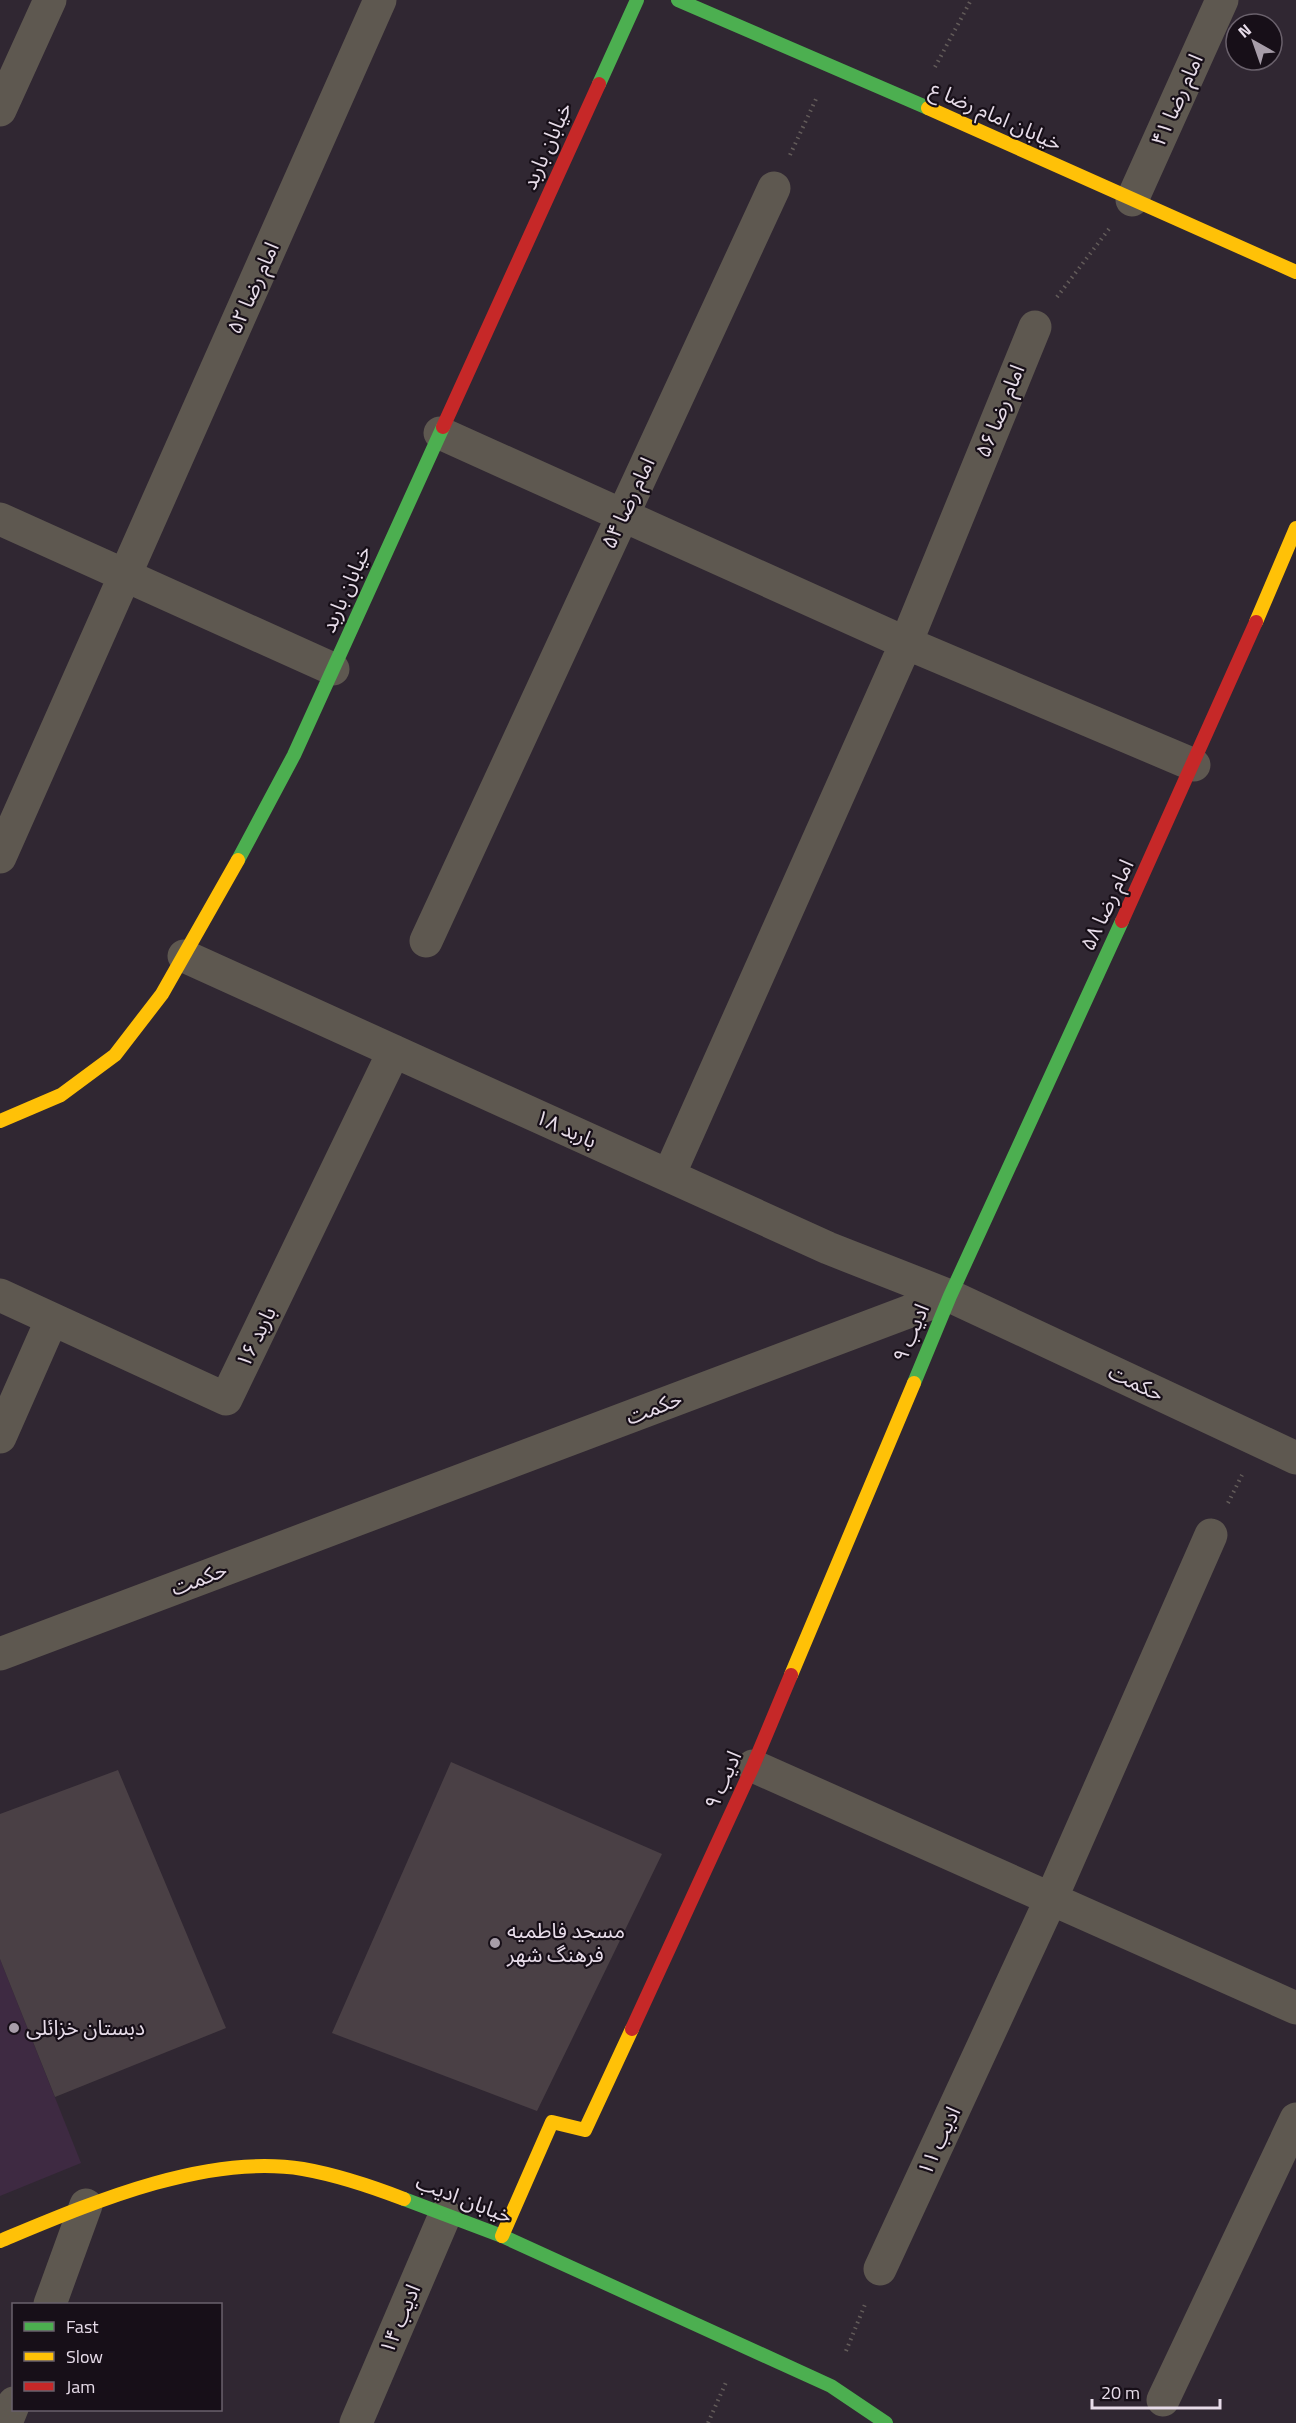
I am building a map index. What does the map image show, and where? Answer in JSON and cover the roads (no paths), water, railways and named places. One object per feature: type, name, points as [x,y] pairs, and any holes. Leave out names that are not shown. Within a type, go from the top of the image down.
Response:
[{"type":"street","points":[[0,110],[50,0]]},
{"type":"street","name":"امام رضا ۵۲","points":[[0,857],[380,0]]},
{"type":"street","name":"خیابان باربد","points":[[0,1121],[62,1095],[115,1055],[162,994],[184,956],[294,755],[637,0]]},
{"type":"street","name":"خیابان امام رضا ع","points":[[678,0],[916,102],[1296,272]]},
{"type":"street","name":"امام رضا ۴۱","points":[[1132,200],[1222,0]]},
{"type":"street","name":"امام رضا ۵۴","points":[[426,941],[774,188]]},
{"type":"street","name":"امام رضا ۵۶","points":[[669,1175],[906,643],[1035,327]]},
{"type":"street","points":[[440,433],[906,643],[1194,765]]},
{"type":"street","points":[[0,519],[333,669]]},
{"type":"street","name":"امام رضا ۵۸","points":[[950,1296],[1194,765],[1296,528]]},
{"type":"street","name":"باربد ۱۸","points":[[184,956],[828,1248],[950,1296]]},
{"type":"street","name":"باربد ۱۶","points":[[0,1295],[226,1399],[393,1051]]},
{"type":"street","name":"حکمت","points":[[0,1654],[950,1296],[1296,1458]]},
{"type":"street","name":"ادیب ۹","points":[[502,2236],[552,2122],[585,2130],[753,1766],[950,1296]]},
{"type":"street","points":[[0,1437],[52,1319]]},
{"type":"street","name":"ادیب ۱۱","points":[[880,2269],[1051,1899],[1211,1536]]},
{"type":"street","points":[[753,1766],[1296,2008]]},
{"type":"street","points":[[1163,2400],[1296,2119]]},
{"type":"street","name":"خیابان ادیب","points":[[0,2241],[86,2205],[150,2185],[226,2168],[303,2169],[388,2193],[502,2236],[831,2386],[886,2423]]},
{"type":"street","points":[[50,2303],[86,2205]]},
{"type":"street","name":"ادیب ۱۴","points":[[356,2423],[445,2215]]},
{"type":"street","points":[[6,2423],[12,2408]]},
{"type":"place","name":"مسجد فاطمیه فرهنگ شهر","points":[[495,1943]]},
{"type":"place","name":"دبستان خزائلی","points":[[14,2028]]}]
